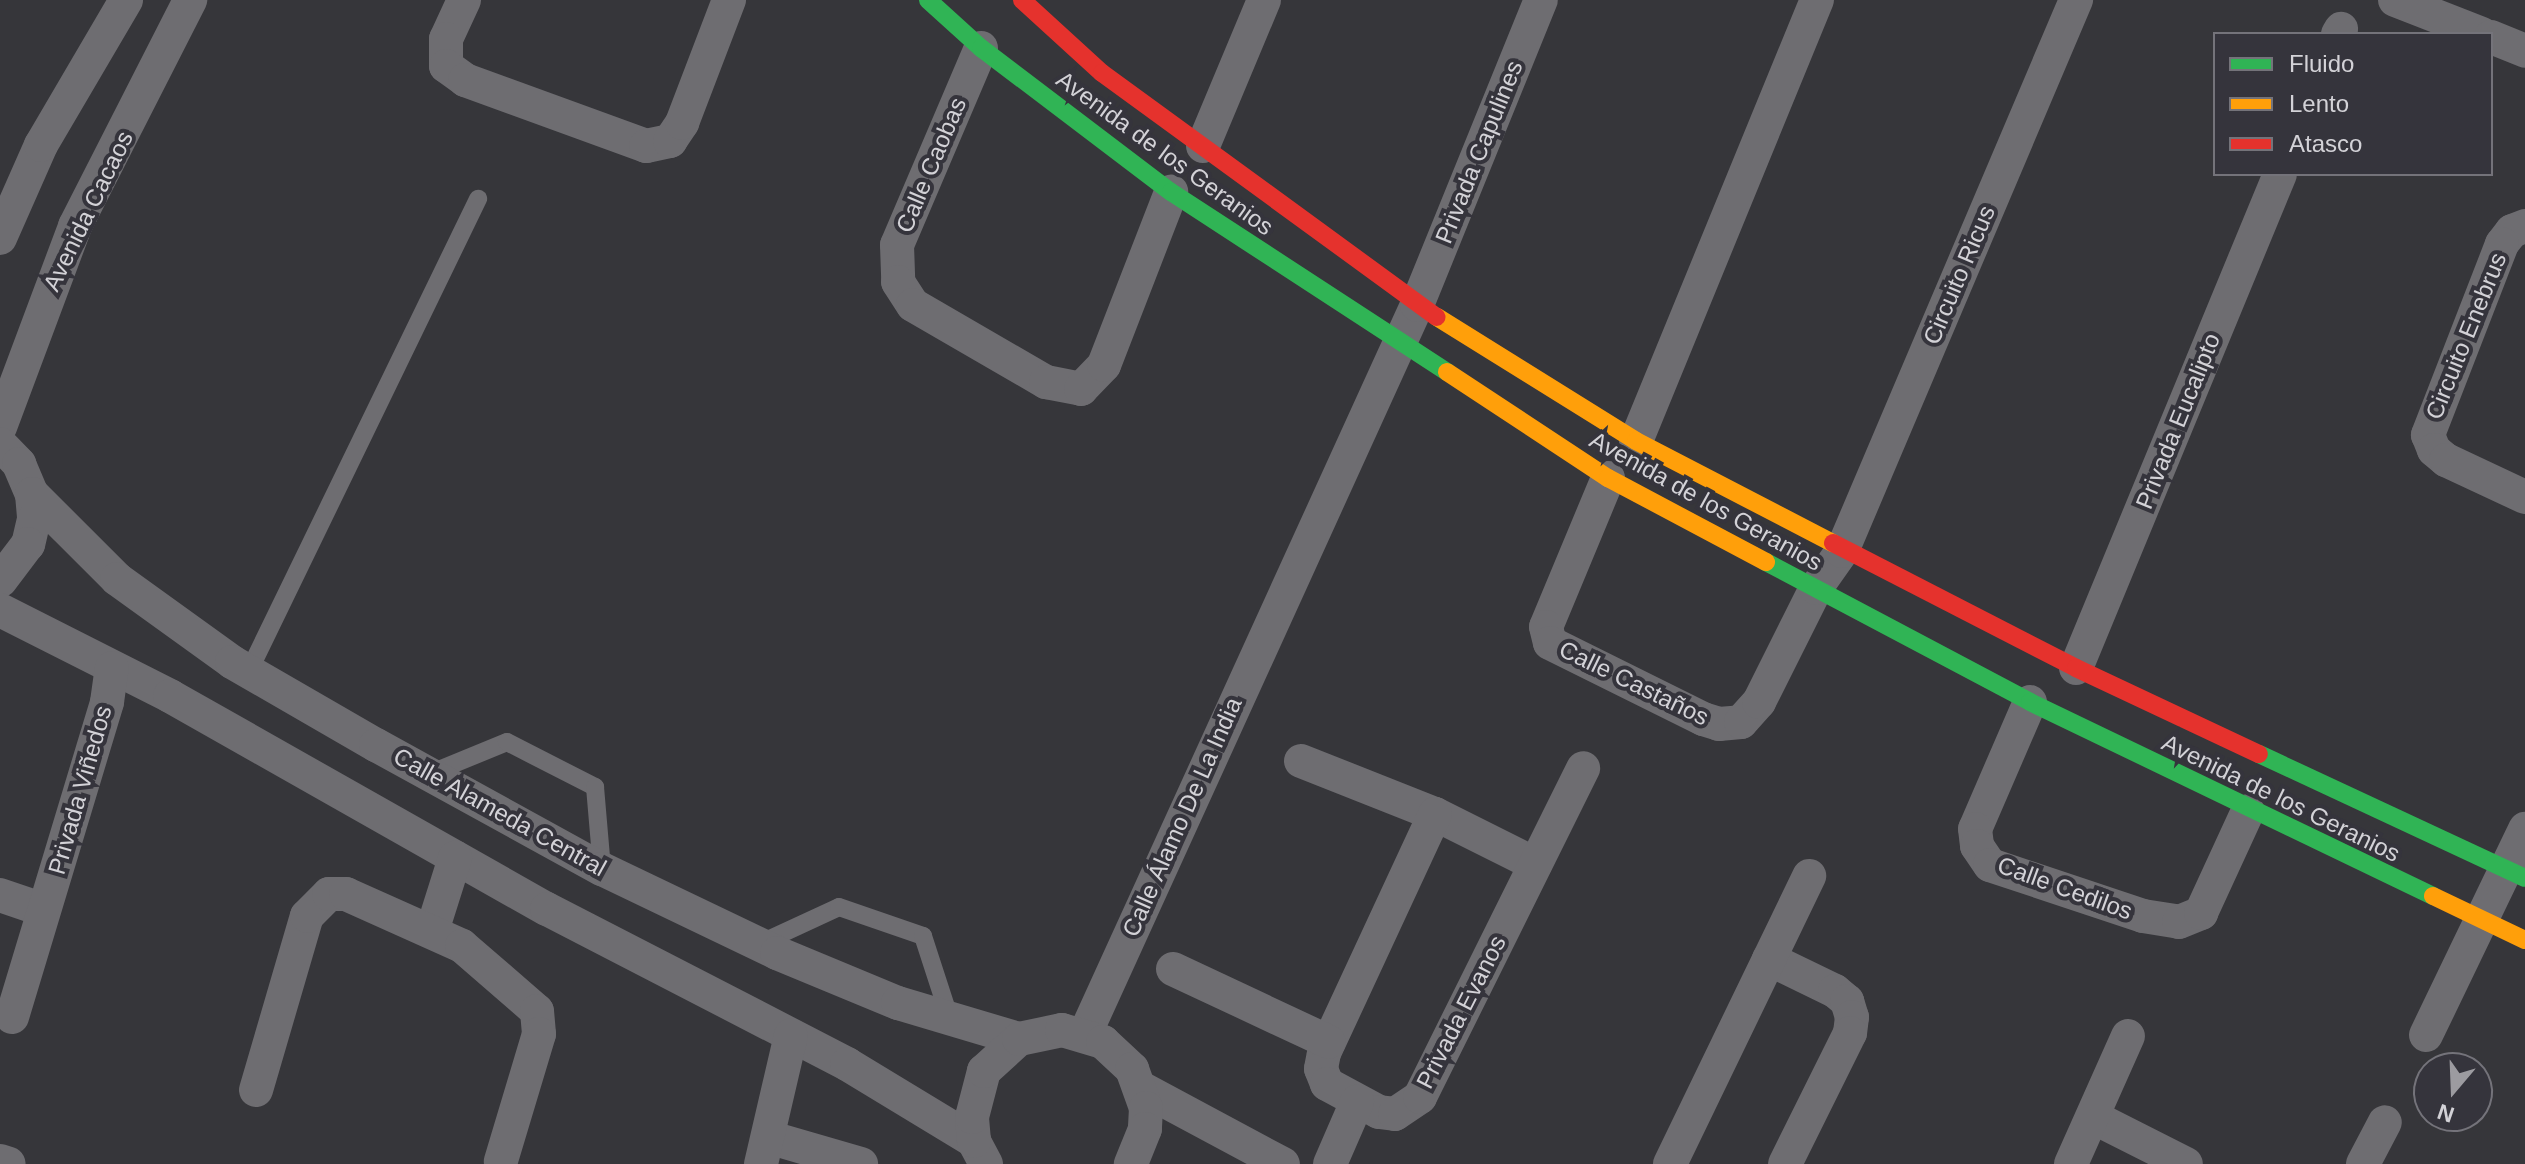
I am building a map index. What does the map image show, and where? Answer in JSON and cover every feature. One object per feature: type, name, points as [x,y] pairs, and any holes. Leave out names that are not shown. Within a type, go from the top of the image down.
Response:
[{"type":"street","name":"Avenida Cacaos","points":[[0,427],[75,226],[190,0]]},
{"type":"street","points":[[464,0],[446,39],[446,66],[465,80],[646,146],[670,141],[729,0]]},
{"type":"street","name":"Avenida de los Geranios","points":[[928,0],[981,48],[1171,192],[1398,345],[1608,478],[2030,702],[2248,811],[2525,940]]},
{"type":"street","name":"Avenida de los Geranios","points":[[1022,0],[1102,73],[1417,305],[1636,441],[1842,551],[2076,668],[2515,873]]},
{"type":"street","points":[[1203,146],[1264,0]]},
{"type":"street","name":"Privada Capulines","points":[[1417,305],[1541,0]]},
{"type":"street","points":[[1636,441],[1817,0]]},
{"type":"street","name":"Circuito Ricus","points":[[1816,588],[1842,551],[2076,0]]},
{"type":"street","points":[[2395,0],[2477,32]]},
{"type":"street","points":[[0,238],[41,145],[121,12],[165,49]]},
{"type":"street","points":[[2493,38],[2525,51]]},
{"type":"street","name":"Calle Caobas","points":[[981,48],[897,245],[898,282],[913,305],[1046,382],[1081,389],[1104,365],[1171,192]]},
{"type":"street","name":"Privada Eucalipto","points":[[2076,668],[2279,176]]},
{"type":"street","name":"Circuito Enebrus","points":[[2525,226],[2512,231],[2502,244],[2428,435],[2446,460],[2525,497]]},
{"type":"street","points":[[1398,345],[1417,305]]},
{"type":"street","name":"Calle Álamo De La India","points":[[1085,1034],[1398,345]]},
{"type":"street","points":[[0,444],[19,464],[32,494],[28,544],[0,581]]},
{"type":"street","name":"Calle Castaños","points":[[1608,478],[1546,627],[1550,643],[1584,662],[1703,719],[1719,724],[1741,722],[1759,702],[1816,588]]},
{"type":"street","name":"Calle Alameda Central","points":[[32,494],[117,579],[249,671],[429,774],[602,869],[759,944],[950,1019],[1019,1039]]},
{"type":"street","points":[[0,610],[112,668],[455,858],[791,1035],[980,1152]]},
{"type":"street","name":"Privada Viñedos","points":[[12,1017],[112,668]]},
{"type":"street","name":"Calle Cedilos","points":[[2030,702],[1975,829],[1977,846],[1990,865],[2143,916],[2179,922],[2201,913],[2248,811]]},
{"type":"street","points":[[1301,761],[1435,814],[1535,864]]},
{"type":"street","name":"Privada Evanos","points":[[1435,814],[1329,1042],[1321,1069],[1327,1084],[1357,1102],[1395,1114],[1420,1097],[1583,768]]},
{"type":"street","points":[[2426,1035],[2481,919],[2515,873],[2525,829]]},
{"type":"street","points":[[432,931],[455,858]]},
{"type":"street","points":[[1670,1164],[1809,876]]},
{"type":"street","points":[[256,1090],[315,902],[329,894],[346,894],[462,946],[537,1011],[539,1034],[501,1161]]},
{"type":"street","points":[[0,895],[44,910]]},
{"type":"street","points":[[1769,959],[1835,991],[1847,1001],[1852,1017],[1850,1033],[1785,1164]]},
{"type":"street","points":[[1173,969],[1329,1042]]},
{"type":"street","points":[[980,1152],[975,1093],[984,1071],[1019,1039],[1062,1030],[1085,1034],[1119,1054],[1141,1088],[1145,1129],[1131,1164]]},
{"type":"street","points":[[791,1035],[764,1151],[861,1164]]},
{"type":"street","points":[[2071,1164],[2128,1036]]},
{"type":"street","points":[[1141,1088],[1283,1164]]},
{"type":"street","points":[[1330,1164],[1357,1102]]},
{"type":"street","points":[[2093,1117],[2186,1164]]},
{"type":"street","points":[[2363,1164],[2385,1122]]},
{"type":"street","points":[[0,1161],[9,1164]]},
{"type":"lane","points":[[249,671],[478,199]]},
{"type":"lane","points":[[429,774],[507,742],[595,787],[602,869]]},
{"type":"lane","points":[[759,944],[839,907],[923,936],[950,1019]]},
{"type":"traffic: fast","points":[[928,0],[981,48],[1171,192],[1447,372]]},
{"type":"traffic: fast","points":[[1766,562],[2030,702],[2433,896]]},
{"type":"traffic: fast","points":[[2259,754],[2525,878]]},
{"type":"traffic: slow","points":[[1437,317],[1636,441],[1833,543]]},
{"type":"traffic: slow","points":[[1447,372],[1608,478],[1766,562]]},
{"type":"traffic: slow","points":[[2433,896],[2525,940]]},
{"type":"traffic: jam","points":[[1022,0],[1102,73],[1437,317]]},
{"type":"traffic: jam","points":[[1833,543],[2076,668],[2259,754]]}]
